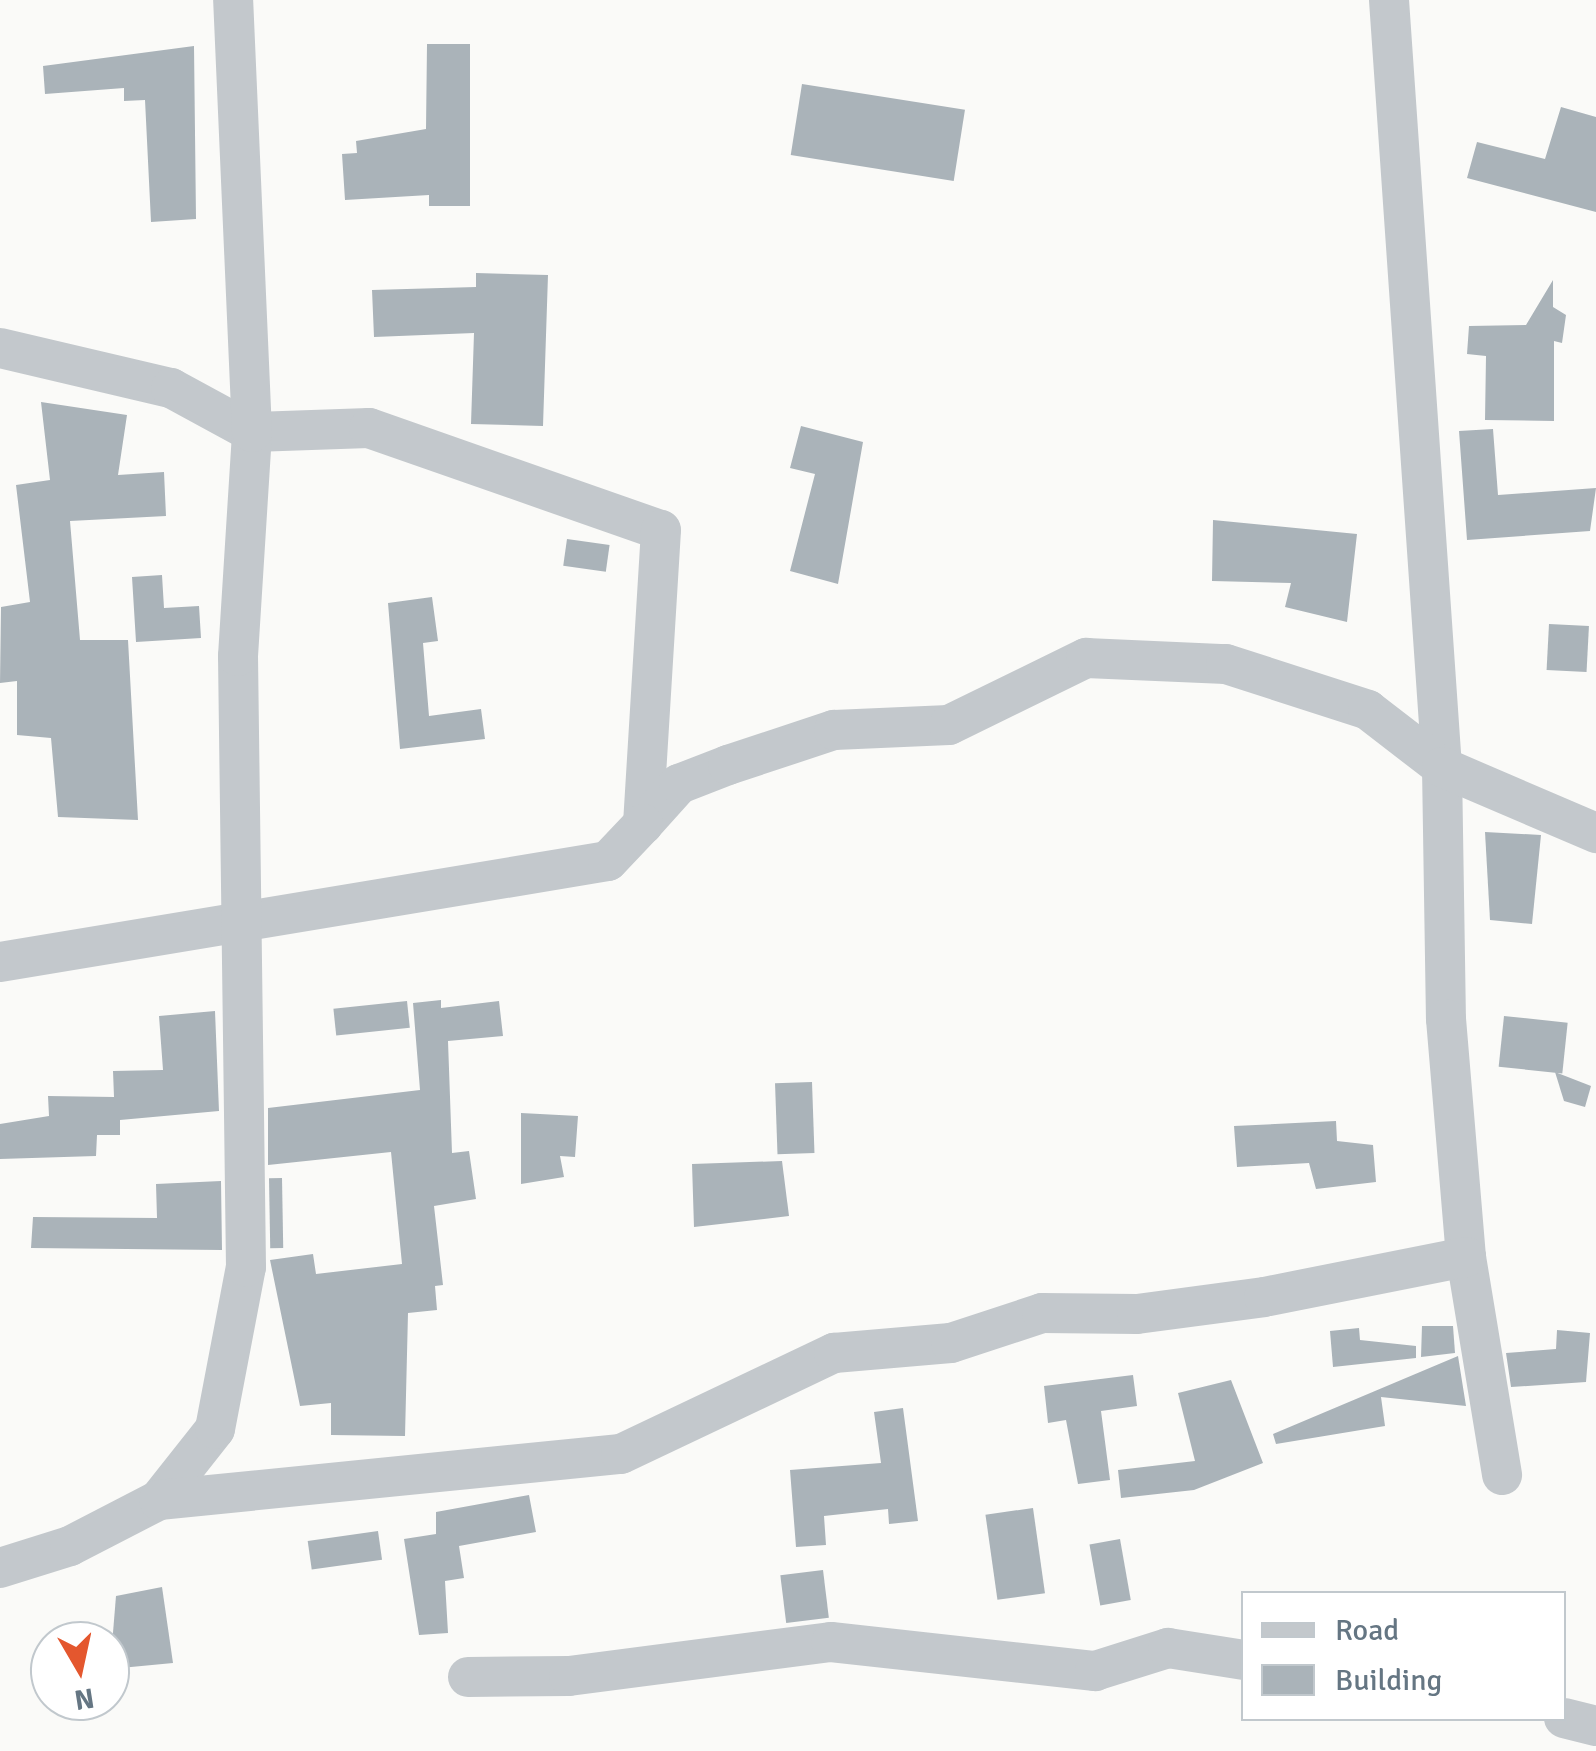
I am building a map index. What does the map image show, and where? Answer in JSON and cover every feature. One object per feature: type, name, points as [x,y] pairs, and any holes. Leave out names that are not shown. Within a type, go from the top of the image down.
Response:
[{"type":"street","points":[[159,1500],[215,1429],[234,1350],[246,1267],[247,927],[238,656],[252,432],[234,0]]},
{"type":"street","points":[[1389,0],[1442,767],[1446,1019],[1466,1257],[1502,1475]]},
{"type":"street","points":[[0,348],[171,388],[252,432],[369,428],[661,530],[643,824]]},
{"type":"street","points":[[0,962],[247,927],[608,861],[680,784],[834,730],[948,725],[1086,658],[1226,664],[1368,710],[1442,767],[1596,833]]},
{"type":"street","points":[[0,1568],[70,1546],[159,1500],[620,1454],[834,1353],[951,1343],[1042,1313],[1137,1314],[1264,1297],[1466,1257]]},
{"type":"street","points":[[468,1677],[569,1676],[832,1642],[1096,1672],[1168,1648],[1241,1660]]},
{"type":"street","points":[[1566,1718],[1596,1726]]},
{"type":"building","points":[[427,44],[470,44],[470,206],[429,206],[429,195],[345,200],[342,154],[357,153],[356,141],[426,129]]},
{"type":"building","points":[[194,46],[196,219],[151,222],[145,100],[124,101],[124,88],[45,94],[43,66]]},
{"type":"building","points":[[802,84],[965,110],[954,181],[791,155]]},
{"type":"building","points":[[1561,107],[1596,117],[1596,212],[1467,178],[1477,142],[1545,159]]},
{"type":"building","points":[[476,273],[548,275],[543,426],[471,424],[474,333],[374,337],[372,290],[476,287]]},
{"type":"building","points":[[1553,280],[1553,307],[1566,315],[1562,343],[1554,341],[1554,421],[1485,420],[1486,356],[1467,354],[1469,326],[1526,325]]},
{"type":"building","points":[[41,402],[127,415],[118,475],[164,472],[166,516],[70,521],[80,640],[128,640],[138,820],[58,817],[51,738],[17,735],[17,681],[0,683],[1,607],[30,602],[16,485],[50,480]]},
{"type":"building","points":[[801,426],[863,442],[838,584],[790,571],[815,474],[790,468]]},
{"type":"building","points":[[1493,429],[1498,495],[1596,488],[1590,531],[1467,540],[1459,431]]},
{"type":"building","points":[[1213,520],[1357,534],[1347,622],[1285,607],[1291,583],[1212,581]]},
{"type":"building","points":[[567,539],[610,545],[606,572],[563,566]]},
{"type":"building","points":[[162,575],[164,608],[199,606],[201,638],[136,642],[132,577]]},
{"type":"building","points":[[432,597],[438,641],[423,643],[429,716],[481,709],[485,739],[400,749],[388,603]]},
{"type":"building","points":[[1549,624],[1589,626],[1587,672],[1547,670]]},
{"type":"building","points":[[1485,832],[1541,835],[1532,924],[1490,920]]},
{"type":"building","points":[[441,1000],[441,1008],[499,1001],[503,1036],[448,1041],[452,1153],[469,1151],[476,1199],[434,1206],[443,1285],[435,1286],[437,1310],[408,1313],[405,1436],[331,1435],[331,1403],[300,1406],[270,1260],[313,1254],[316,1274],[402,1264],[391,1152],[268,1165],[268,1108],[420,1090],[413,1003]]},
{"type":"building","points":[[407,1001],[410,1028],[336,1036],[333,1009]]},
{"type":"building","points":[[215,1011],[219,1111],[120,1120],[120,1135],[97,1135],[96,1156],[0,1159],[0,1124],[49,1116],[48,1096],[114,1097],[113,1071],[163,1070],[159,1016]]},
{"type":"building","points":[[1504,1016],[1568,1023],[1562,1073],[1499,1067]]},
{"type":"building","points":[[1555,1072],[1591,1086],[1585,1107],[1564,1101]]},
{"type":"building","points":[[812,1082],[814,1153],[778,1154],[775,1083]]},
{"type":"building","points":[[521,1113],[578,1116],[575,1157],[560,1156],[564,1177],[521,1184]]},
{"type":"building","points":[[1336,1121],[1337,1141],[1373,1145],[1376,1182],[1316,1189],[1309,1163],[1237,1167],[1234,1126]]},
{"type":"building","points":[[782,1161],[789,1216],[694,1227],[692,1164]]},
{"type":"building","points":[[269,1178],[282,1178],[283,1248],[270,1248]]},
{"type":"building","points":[[221,1181],[222,1250],[31,1248],[33,1217],[157,1218],[156,1184]]},
{"type":"building","points":[[1422,1326],[1453,1326],[1455,1353],[1421,1357]]},
{"type":"building","points":[[1359,1328],[1360,1340],[1416,1346],[1416,1358],[1333,1367],[1330,1331]]},
{"type":"building","points":[[1557,1330],[1590,1333],[1586,1382],[1511,1387],[1506,1353],[1556,1349]]},
{"type":"building","points":[[1458,1356],[1466,1406],[1381,1397],[1385,1426],[1276,1444],[1273,1434]]},
{"type":"building","points":[[1133,1375],[1137,1406],[1101,1411],[1110,1480],[1078,1484],[1066,1420],[1048,1423],[1044,1386]]},
{"type":"building","points":[[1231,1380],[1263,1463],[1194,1490],[1121,1498],[1118,1470],[1195,1461],[1178,1393]]},
{"type":"building","points":[[903,1408],[918,1521],[889,1524],[888,1509],[824,1516],[826,1545],[796,1547],[790,1470],[881,1463],[874,1412]]},
{"type":"building","points":[[529,1495],[536,1532],[459,1546],[464,1578],[445,1581],[448,1633],[419,1635],[404,1539],[436,1534],[436,1512]]},
{"type":"building","points":[[1033,1508],[1045,1593],[997,1600],[985,1515]]},
{"type":"building","points":[[378,1531],[382,1560],[312,1570],[308,1541]]},
{"type":"building","points":[[1120,1539],[1131,1600],[1100,1605],[1089,1544]]},
{"type":"building","points":[[823,1570],[829,1618],[786,1623],[780,1575]]},
{"type":"building","points":[[162,1587],[173,1663],[130,1667],[130,1621],[114,1621],[116,1596]]}]
